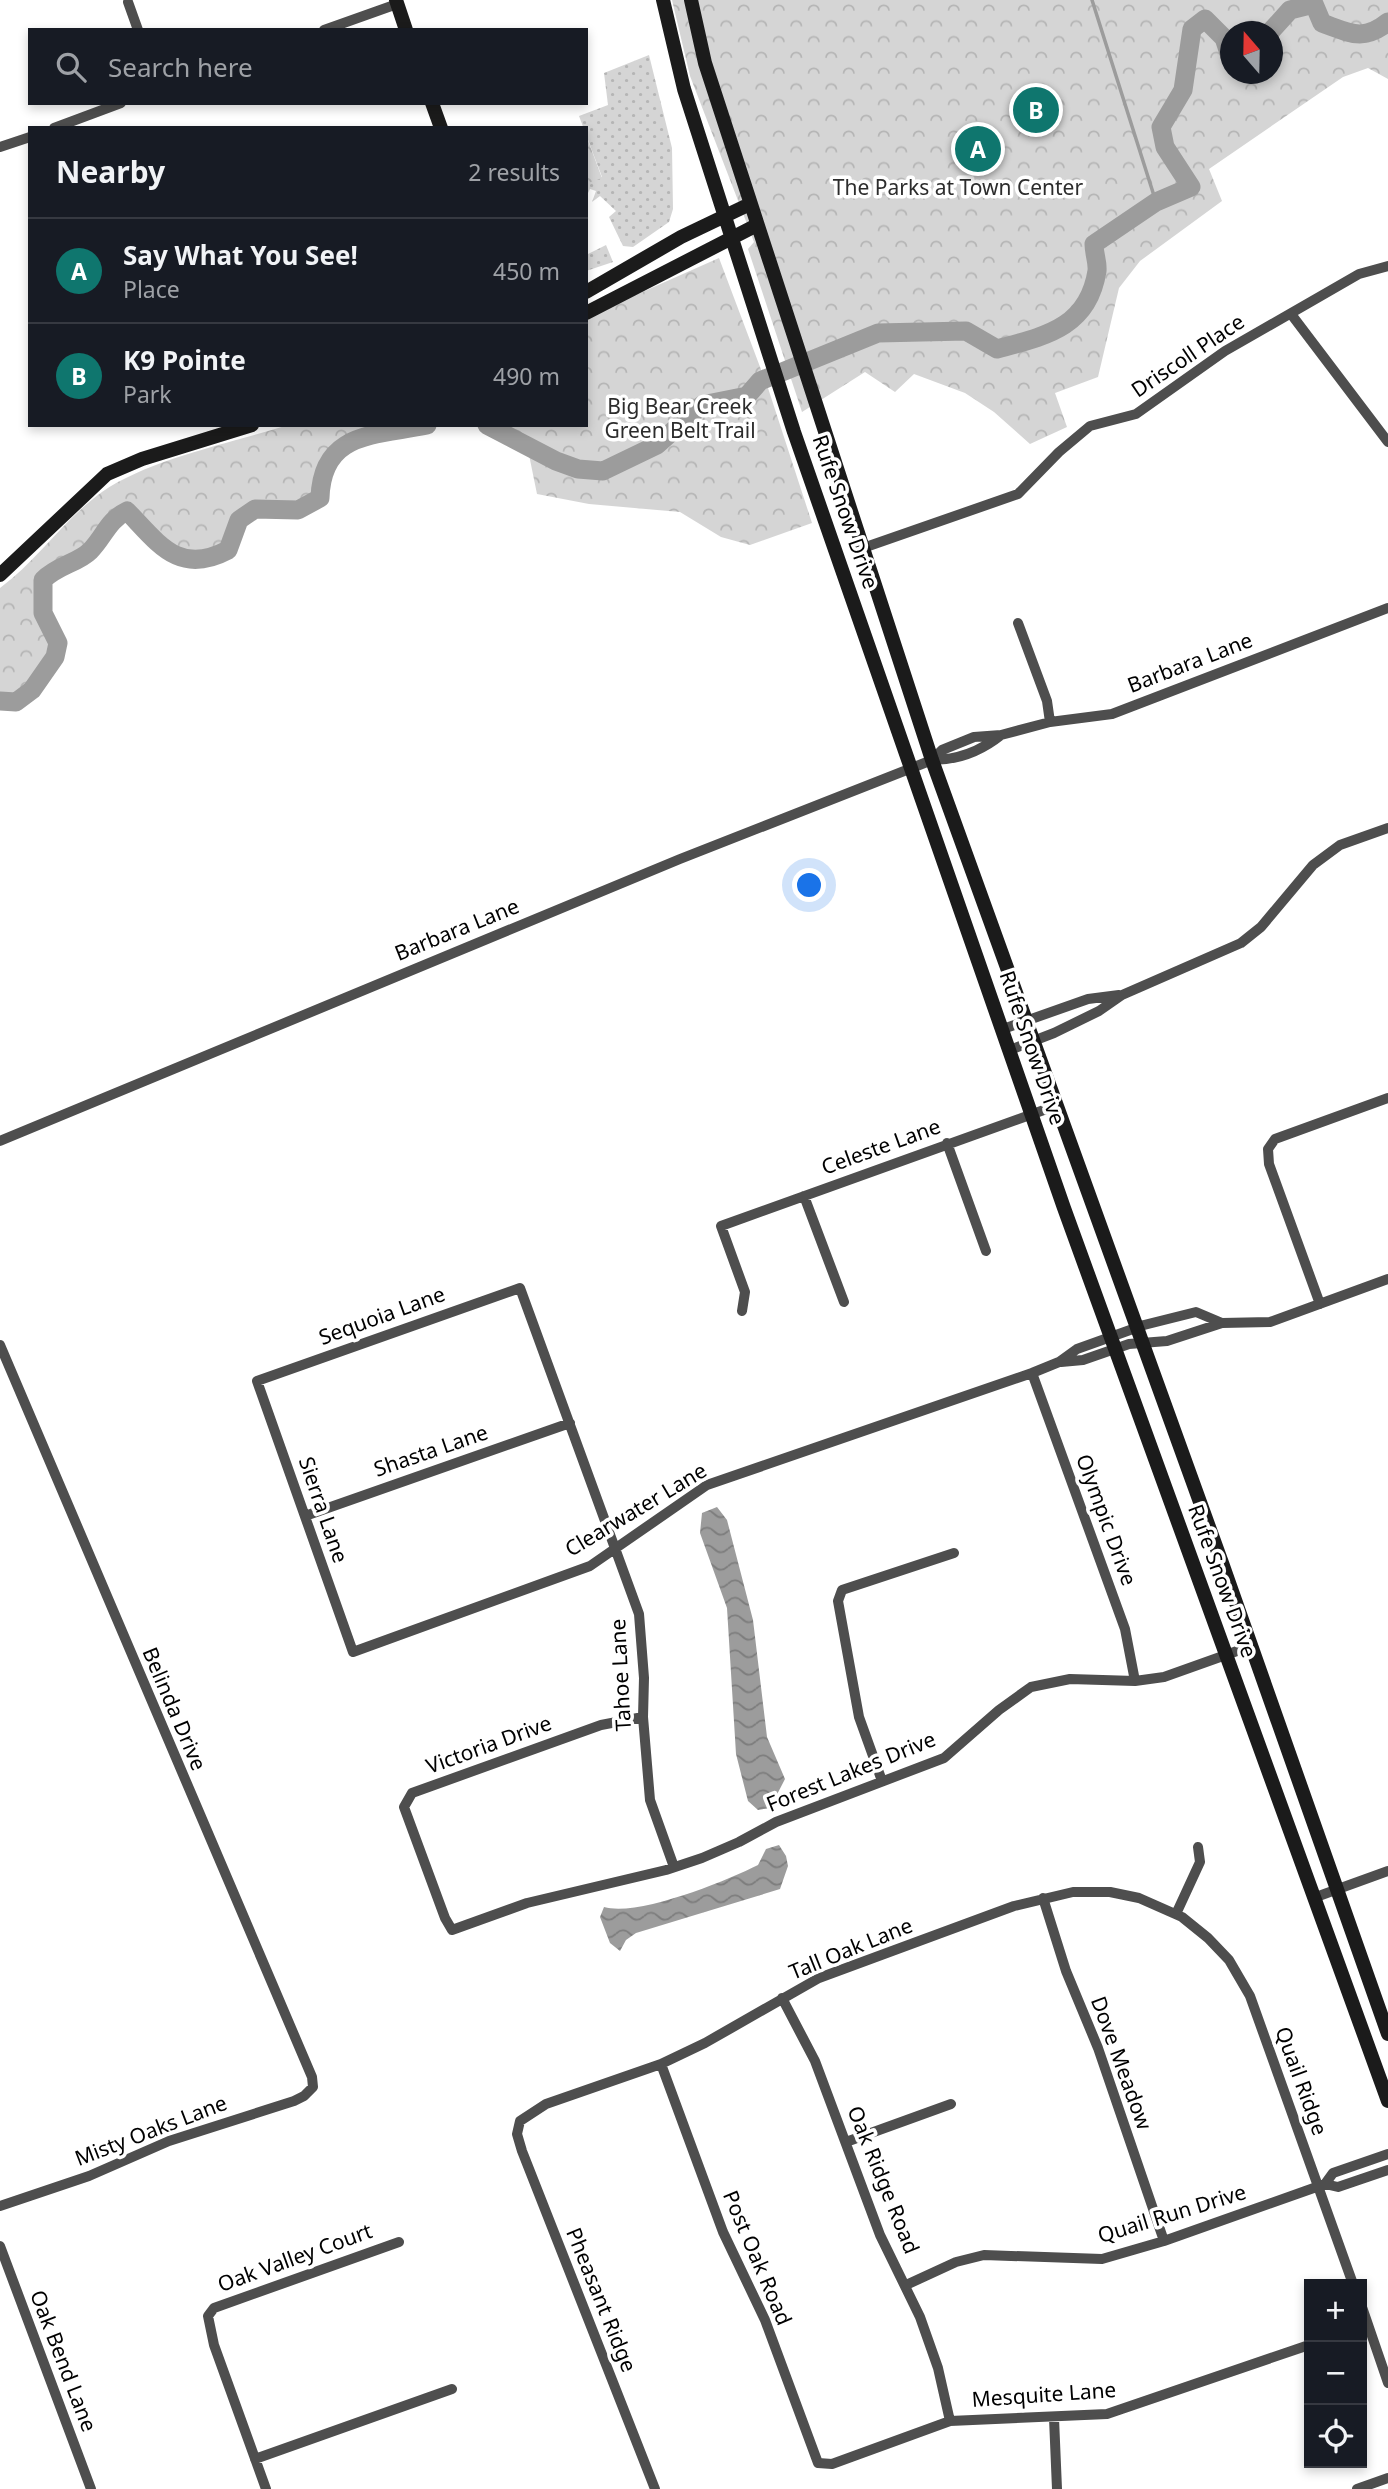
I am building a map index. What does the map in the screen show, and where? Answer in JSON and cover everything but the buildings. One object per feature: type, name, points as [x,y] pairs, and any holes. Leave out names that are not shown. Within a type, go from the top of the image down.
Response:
[{"type":"main road","name":"Rufe Snow Drive","points":[[663,0],[684,89],[794,432],[1031,1114],[1126,1338],[1251,1646],[1388,2034]]},
{"type":"main road","name":"Rufe Snow Drive","points":[[691,0],[705,63],[750,204],[932,760],[1055,1106],[1227,1655],[1388,2101]]},
{"type":"main road","points":[[396,2],[405,28]]},
{"type":"main road","points":[[433,105],[441,126]]},
{"type":"main road","points":[[588,291],[725,215],[750,204]]},
{"type":"main road","points":[[588,312],[757,225]]},
{"type":"main road","points":[[0,575],[107,474],[142,459],[246,427]]},
{"type":"street","points":[[128,2],[137,28]]},
{"type":"street","points":[[329,28],[396,2]]},
{"type":"street","points":[[59,126],[116,105]]},
{"type":"street","points":[[0,147],[28,137]]},
{"type":"street","name":"Driscoll Place","points":[[863,548],[1018,494],[1059,452],[1090,426],[1136,414],[1226,351],[1359,274],[1388,266]]},
{"type":"street","points":[[1291,314],[1388,442]]},
{"type":"street","name":"Barbara Lane","points":[[0,1141],[680,859],[932,760],[942,750],[974,737],[1001,735],[1049,722],[1112,714],[1388,608]]},
{"type":"street","points":[[1018,623],[1046,701],[1049,722]]},
{"type":"street","points":[[1010,1050],[1099,1011],[1122,995],[1241,943],[1261,927],[1313,865],[1340,845],[1388,828]]},
{"type":"street","points":[[1003,1029],[1088,999],[1122,995]]},
{"type":"street","points":[[1320,1304],[1269,1164],[1268,1149],[1275,1139],[1388,1098]]},
{"type":"street","name":"Celeste Lane","points":[[742,1311],[746,1292],[721,1226],[1055,1106]]},
{"type":"street","points":[[947,1143],[986,1251]]},
{"type":"street","points":[[804,1196],[844,1302]]},
{"type":"street","points":[[1126,1338],[1167,1342],[1222,1322],[1269,1322],[1388,1279]]},
{"type":"street","name":"Sequoia Lane","points":[[257,1381],[520,1287]]},
{"type":"street","name":"Tahoe Lane","points":[[520,1287],[639,1614],[644,1678],[642,1717],[650,1800],[674,1867]]},
{"type":"street","points":[[1126,1338],[1196,1312],[1222,1322]]},
{"type":"street","name":"Clearwater Lane","points":[[353,1652],[590,1566],[707,1485],[1032,1373],[1059,1362],[1077,1349],[1126,1338]]},
{"type":"street","name":"Belinda Drive","points":[[0,1345],[312,2077],[313,2087]]},
{"type":"street","name":"Olympic Drive","points":[[1032,1373],[1125,1629],[1136,1681]]},
{"type":"street","name":"Sierra Lane","points":[[257,1381],[353,1652]]},
{"type":"street","name":"Shasta Lane","points":[[305,1516],[570,1423]]},
{"type":"street","points":[[882,1782],[859,1717],[838,1601],[842,1590],[954,1553]]},
{"type":"street","name":"Forest Lakes Drive","points":[[452,1930],[567,1892],[674,1867],[739,1842],[776,1822],[944,1758],[999,1710],[1031,1687],[1070,1679],[1136,1681],[1185,1672],[1251,1646]]},
{"type":"street","name":"Victoria Drive","points":[[452,1930],[404,1807],[412,1793],[601,1725],[642,1717]]},
{"type":"street","points":[[1176,1914],[1200,1862],[1198,1847]]},
{"type":"street","points":[[1316,1897],[1388,1871]]},
{"type":"street","name":"Tall Oak Lane","points":[[518,2124],[529,2113],[546,2104],[661,2064],[705,2043],[819,1978],[1043,1898],[1073,1892],[1110,1892],[1139,1898],[1176,1914]]},
{"type":"street","name":"Dove Meadow","points":[[1043,1898],[1066,1971],[1098,2048],[1164,2241]]},
{"type":"street","name":"Quail Ridge","points":[[1176,1914],[1208,1938],[1229,1960],[1250,1996],[1322,2185],[1351,2279]]},
{"type":"street","name":"Oak Ridge Road","points":[[782,1998],[815,2061],[880,2235],[906,2285],[939,2368],[950,2421]]},
{"type":"street","name":"Post Oak Road","points":[[661,2064],[723,2232],[765,2320],[814,2459],[821,2464]]},
{"type":"street","name":"Misty Oaks Lane","points":[[0,2206],[89,2176],[170,2141],[294,2101],[313,2087]]},
{"type":"street","points":[[846,2142],[951,2104]]},
{"type":"street","name":"Pheasant Ridge","points":[[518,2124],[517,2134],[522,2151],[655,2489]]},
{"type":"street","name":"Quail Run Drive","points":[[906,2285],[971,2257],[1102,2259],[1164,2241],[1322,2185],[1333,2173],[1388,2154]]},
{"type":"street","name":"Quail Run Drive","points":[[1322,2185],[1338,2188],[1388,2170]]},
{"type":"street","name":"Oak Valley Court","points":[[255,2459],[214,2345],[208,2316],[214,2308],[399,2242]]},
{"type":"street","name":"Oak Bend Lane","points":[[0,2246],[91,2489]]},
{"type":"street","points":[[1367,2330],[1388,2383]]},
{"type":"street","name":"Mesquite Lane","points":[[821,2464],[832,2465],[950,2421],[1107,2414],[1138,2406],[1304,2347]]},
{"type":"street","points":[[266,2489],[255,2459],[452,2389]]},
{"type":"street","points":[[1054,2418],[1057,2489]]},
{"type":"street","points":[[1357,2489],[1388,2478]]},
{"type":"green space","name":"The Parks at Town Center","points":[[672,0],[1388,0],[1388,79],[1368,68],[1343,77],[1209,169],[1222,201],[1140,261],[1119,288],[1098,377],[1055,393],[1067,427],[1030,444],[994,412],[965,393],[914,374],[895,392],[865,372],[802,412],[748,249],[754,242],[690,76]]},
{"type":"green space","points":[[649,55],[672,148],[673,209],[669,222],[633,247],[623,246],[609,217],[616,211],[600,196],[592,202],[596,191],[590,189],[588,193],[588,182],[602,177],[588,140],[588,126],[583,126],[579,116],[608,105],[604,73]]},
{"type":"green space","points":[[588,140],[602,178],[588,183]]},
{"type":"green space","points":[[606,245],[613,262],[588,270],[588,254]]},
{"type":"green space","name":"Big Bear Creek Green Belt Trail","points":[[719,258],[768,388],[812,523],[750,545],[721,537],[680,512],[589,504],[537,494],[527,445],[491,427],[588,427],[588,316]]},
{"type":"green space","points":[[281,427],[417,427],[371,436],[341,449],[330,460],[323,476],[320,498],[298,510],[254,509],[239,520],[228,550],[211,557],[196,560],[171,553],[149,535],[127,511],[121,514],[85,555],[43,580],[43,613],[58,643],[55,657],[32,690],[16,702],[0,701],[0,588],[27,565],[75,514],[102,492],[143,470]]},
{"type":"water","points":[[717,1507],[727,1520],[753,1620],[767,1737],[785,1779],[770,1808],[758,1810],[748,1801],[736,1754],[727,1608],[700,1533],[702,1513]]},
{"type":"water","points":[[779,1845],[786,1856],[788,1866],[780,1889],[636,1933],[626,1940],[620,1951],[610,1943],[600,1917],[604,1907],[638,1907],[682,1896],[758,1865],[766,1849]]},
{"type":"waterway","points":[[1092,0],[1156,202]]},
{"type":"waterway","points":[[1280,21],[1290,10],[1314,4],[1322,23],[1356,34],[1371,32],[1388,22]]},
{"type":"waterway","points":[[491,427],[556,461],[578,469],[603,471],[657,445],[702,405],[747,396],[760,381],[878,333],[966,331],[997,349],[1047,334],[1062,326],[1074,317],[1092,290],[1097,271],[1094,244],[1156,202],[1191,187],[1165,147],[1161,127],[1183,90],[1192,29],[1205,19],[1220,34]]},
{"type":"waterway","points":[[0,701],[16,702],[32,690],[55,657],[58,643],[43,613],[43,580],[90,551],[111,524],[127,511],[149,535],[171,553],[196,560],[211,557],[228,550],[239,520],[255,509],[298,510],[320,498],[323,476],[330,460],[341,448],[371,435],[416,427]]},
{"type":"place","name":"K9 Pointe","points":[[1036,110]]},
{"type":"place","name":"Say What You See!","points":[[978,149]]}]
